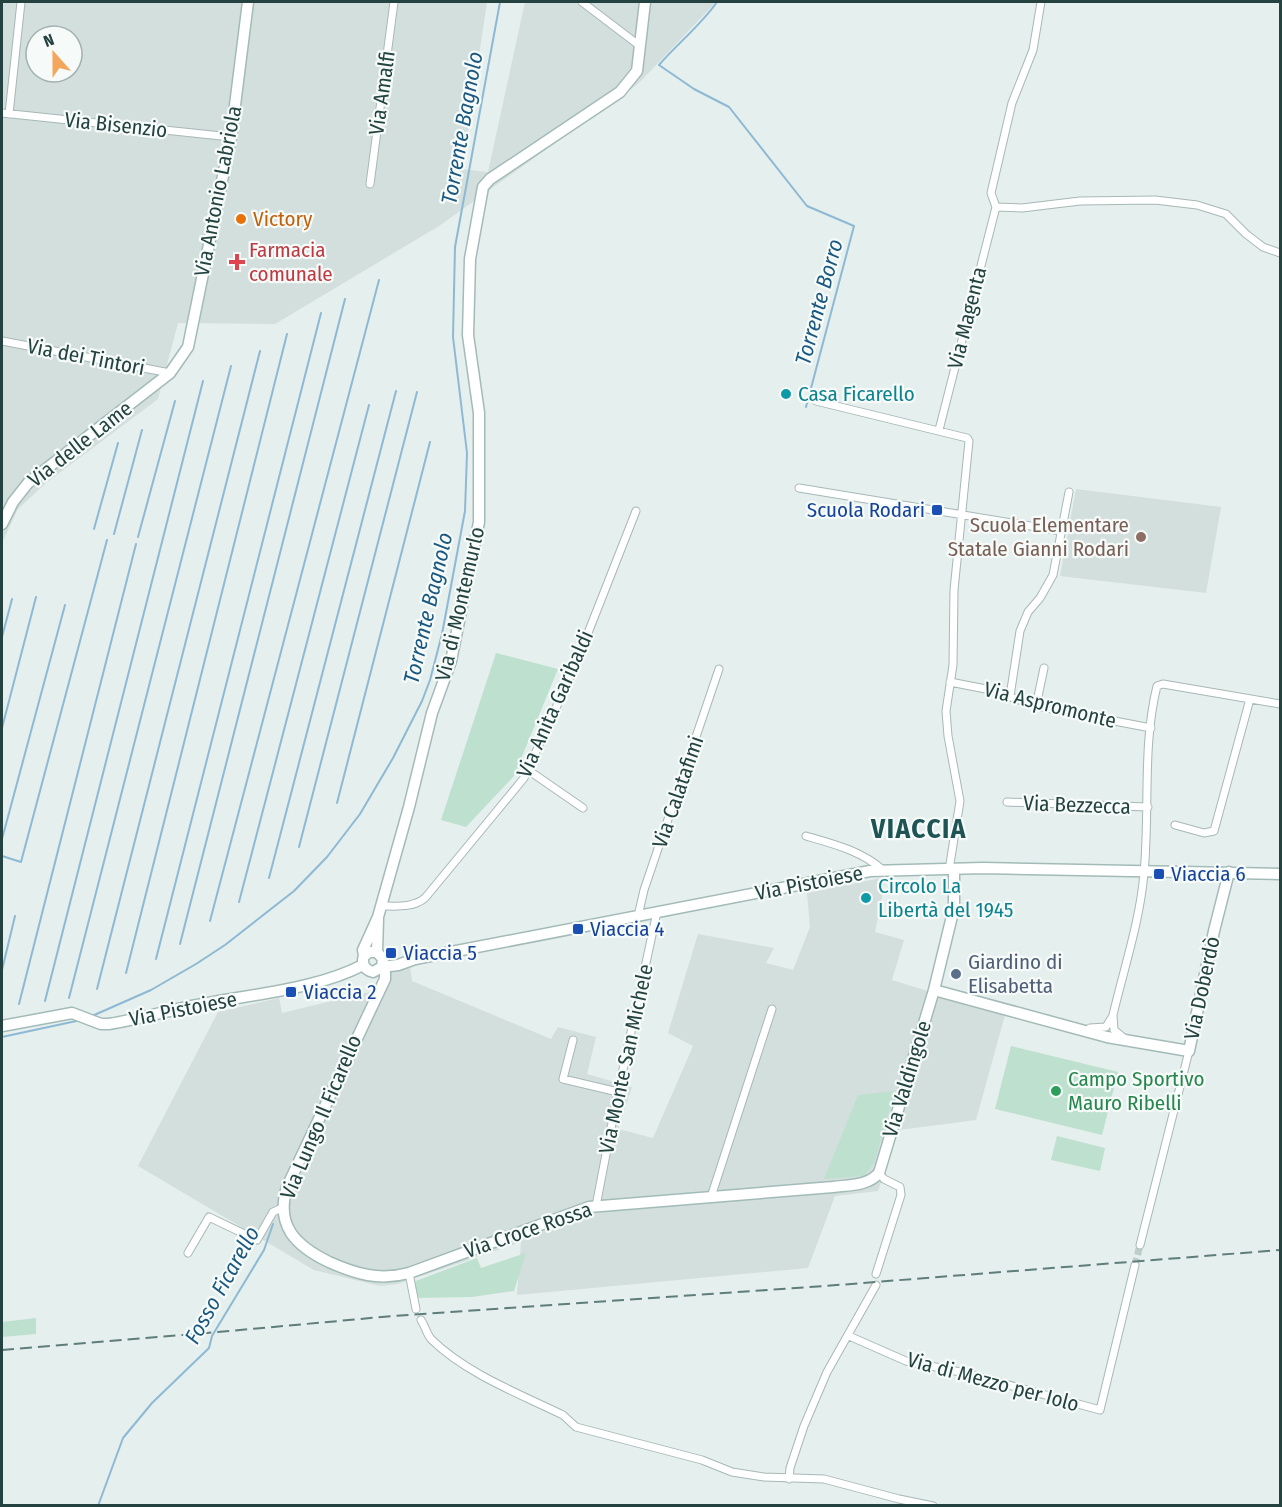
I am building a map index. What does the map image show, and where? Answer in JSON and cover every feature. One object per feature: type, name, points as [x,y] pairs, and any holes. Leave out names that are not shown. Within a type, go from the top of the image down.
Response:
[{"type":"street","points":[[5,114],[21,2]]},
{"type":"street","name":"Via Antonio Labriola","points":[[170,374],[184,355],[190,341],[231,137],[248,2]]},
{"type":"street","name":"Via Amalfi","points":[[370,184],[394,2]]},
{"type":"street","points":[[582,2],[640,46]]},
{"type":"street","points":[[640,46],[645,2]]},
{"type":"street","name":"Via Magenta","points":[[939,430],[996,207],[991,193],[1012,103],[1032,50],[1041,2]]},
{"type":"street","name":"Via di Montemurlo","points":[[373,962],[379,911],[412,796],[432,713],[451,661],[479,522],[479,413],[468,335],[470,270],[483,187],[490,179],[620,92],[637,71],[640,46]]},
{"type":"street","name":"Via Bisenzio","points":[[5,114],[231,137]]},
{"type":"street","points":[[996,207],[1022,208],[1080,201],[1155,200],[1197,205],[1226,214],[1263,247],[1281,253]]},
{"type":"street","name":"Via dei Tintori","points":[[2,341],[170,374]]},
{"type":"street","name":"Via delle Lame","points":[[2,524],[13,502],[28,483],[170,374]]},
{"type":"street","points":[[816,400],[939,430],[967,438],[969,441],[952,608],[953,665],[946,724],[960,801],[951,870]]},
{"type":"street","points":[[799,488],[1061,531]]},
{"type":"street","points":[[1010,696],[1020,632],[1028,612],[1040,598],[1053,575],[1070,492]]},
{"type":"street","name":"Via Anita Garibaldi","points":[[379,911],[421,902],[520,785],[574,666],[636,511]]},
{"type":"street","points":[[1036,706],[1044,668]]},
{"type":"street","name":"Via Calatafimi","points":[[638,915],[644,890],[719,669]]},
{"type":"street","name":"Via Aspromonte","points":[[950,682],[991,690],[1036,706],[1151,729]]},
{"type":"street","points":[[1075,1028],[1103,1029],[1113,1015],[1142,897],[1151,729],[1156,689],[1159,684],[1281,704]]},
{"type":"street","points":[[1175,825],[1204,833],[1214,831],[1250,699]]},
{"type":"street","points":[[528,770],[583,807]]},
{"type":"street","name":"Via Bezzecca","points":[[1007,802],[1148,807]]},
{"type":"street","points":[[806,836],[851,850],[874,862],[884,871]]},
{"type":"street","name":"Via Pistoiese","points":[[2,1026],[68,1014],[82,1016],[101,1024],[114,1023],[202,1004],[283,991],[342,974],[373,962],[398,965],[415,959],[638,915],[870,872],[951,870],[1281,874]]},
{"type":"street","name":"Via Valdingole","points":[[879,1173],[934,990],[954,908],[951,870]]},
{"type":"street","name":"Via Doberdò","points":[[1140,1245],[1163,1150],[1168,1140],[1229,872]]},
{"type":"street","name":"Via Monte San Michele","points":[[597,1206],[618,1092],[657,912]]},
{"type":"street","name":"Via Lungo Il Ficarello","points":[[188,1253],[209,1216],[257,1240],[273,1212],[284,1207],[287,1187],[386,975],[373,962]]},
{"type":"street","points":[[934,990],[1107,1037],[1189,1051]]},
{"type":"street","points":[[711,1197],[772,1009]]},
{"type":"street","points":[[1113,1015],[1114,1030],[1129,1040]]},
{"type":"street","points":[[573,1040],[563,1079],[618,1092]]},
{"type":"street","points":[[876,1274],[902,1195],[900,1187],[884,1179],[879,1173]]},
{"type":"street","name":"Via Croce Rossa","points":[[284,1207],[288,1228],[303,1248],[352,1273],[391,1277],[409,1273],[560,1217],[597,1206],[860,1184],[873,1180],[879,1173]]},
{"type":"street","name":"Via di Mezzo per Iolo","points":[[849,1335],[906,1361],[965,1373],[1100,1410],[1135,1265]]},
{"type":"street","points":[[409,1273],[416,1309]]},
{"type":"street","points":[[789,1479],[790,1468],[804,1426],[827,1372],[876,1286]]},
{"type":"street","points":[[421,1320],[430,1338],[450,1356],[468,1368],[563,1415],[576,1427],[702,1460],[732,1472],[789,1479],[824,1479],[933,1506]]},
{"type":"shaded area","points":[[2,2],[487,2],[462,169],[488,172],[525,2],[716,2],[638,84],[439,226],[275,324],[178,323],[158,399],[46,483],[18,509],[2,543]]},
{"type":"shaded area","name":"Scuola Elementare Statale Gianni Rodari","points":[[1076,489],[1221,507],[1206,593],[1060,576]]},
{"type":"shaded area","points":[[886,877],[875,932],[904,940],[892,980],[1005,1015],[976,1120],[899,1130],[878,1191],[835,1196],[808,1268],[517,1295],[521,1242],[398,1284],[380,1286],[314,1270],[138,1166],[218,1012],[279,998],[282,1013],[386,988],[390,971],[410,966],[412,981],[551,1039],[558,1027],[596,1037],[587,1074],[632,1087],[618,1129],[653,1138],[693,1046],[668,1033],[698,934],[774,948],[766,963],[793,970],[810,927],[807,893]]},
{"type":"green space","points":[[496,653],[558,669],[514,776],[466,827],[441,820]]},
{"type":"green space","name":"Campo Sportivo Mauro Ribelli","points":[[1011,1046],[1118,1072],[1102,1135],[995,1109]]},
{"type":"green space","points":[[895,1091],[874,1163],[864,1176],[824,1179],[858,1095]]},
{"type":"green space","points":[[1057,1136],[1105,1148],[1100,1171],[1051,1160]]},
{"type":"green space","points":[[526,1253],[514,1291],[472,1297],[416,1298],[413,1282],[477,1258],[481,1268]]},
{"type":"green space","points":[[36,1318],[36,1334],[2,1337],[2,1322]]},
{"type":"waterway","name":"Torrente Bagnolo","points":[[92,1016],[151,990],[196,964],[225,945],[294,891],[327,857],[360,814],[393,758],[422,701],[442,634],[465,511],[467,453],[453,337],[455,247],[500,2]]},
{"type":"waterway","name":"Torrente Borro","points":[[717,2],[704,19],[659,65],[694,89],[729,107],[807,206],[854,226],[806,407]]},
{"type":"waterway","points":[[210,921],[379,280]]},
{"type":"waterway","points":[[180,944],[345,299]]},
{"type":"waterway","points":[[156,959],[321,313]]},
{"type":"waterway","points":[[126,973],[287,334]]},
{"type":"waterway","points":[[97,989],[260,351]]},
{"type":"waterway","points":[[69,998],[231,366]]},
{"type":"waterway","points":[[45,1001],[203,381]]},
{"type":"waterway","points":[[269,878],[396,391]]},
{"type":"waterway","points":[[299,847],[417,392]]},
{"type":"waterway","points":[[138,537],[175,401]]},
{"type":"waterway","points":[[239,902],[369,405]]},
{"type":"waterway","points":[[114,534],[142,430]]},
{"type":"waterway","points":[[337,803],[430,442]]},
{"type":"waterway","points":[[94,529],[118,443]]},
{"type":"waterway","points":[[2,856],[21,862],[107,540]]},
{"type":"waterway","points":[[19,1004],[136,544]]},
{"type":"waterway","points":[[2,728],[36,597]]},
{"type":"waterway","points":[[2,637],[12,599]]},
{"type":"waterway","points":[[2,839],[65,605]]},
{"type":"waterway","points":[[2,970],[15,916]]},
{"type":"waterway","name":"Torrente Bagnolo","points":[[2,1037],[81,1020]]},
{"type":"waterway","name":"Fosso Ficarello","points":[[98,1506],[123,1438],[152,1403],[209,1348],[212,1336],[264,1250],[273,1224]]},
{"type":"tunnel","points":[[1135,1265],[1140,1245]]},
{"type":"railway","points":[[2,1350],[393,1316],[825,1286],[1280,1250]]},
{"type":"place","name":"Victory","points":[[241,219]]},
{"type":"place","name":"Farmacia comunale","points":[[237,262]]},
{"type":"place","name":"Casa Ficarello","points":[[786,394]]},
{"type":"place","name":"Scuola Rodari","points":[[937,510]]},
{"type":"place","name":"Scuola Elementare Statale Gianni Rodari","points":[[1141,537]]},
{"type":"place","name":"Viaccia 6","points":[[1159,874]]},
{"type":"place","name":"Circolo La Libertà del 1945","points":[[866,898]]},
{"type":"place","name":"Viaccia 4","points":[[578,929]]},
{"type":"place","name":"Viaccia 5","points":[[391,953]]},
{"type":"place","name":"Giardino di Elisabetta","points":[[956,974]]},
{"type":"place","name":"Viaccia 2","points":[[291,992]]},
{"type":"place","name":"Campo Sportivo Mauro Ribelli","points":[[1056,1091]]},
{"type":"district","name":"VIACCIA","points":[[919,829]]}]
